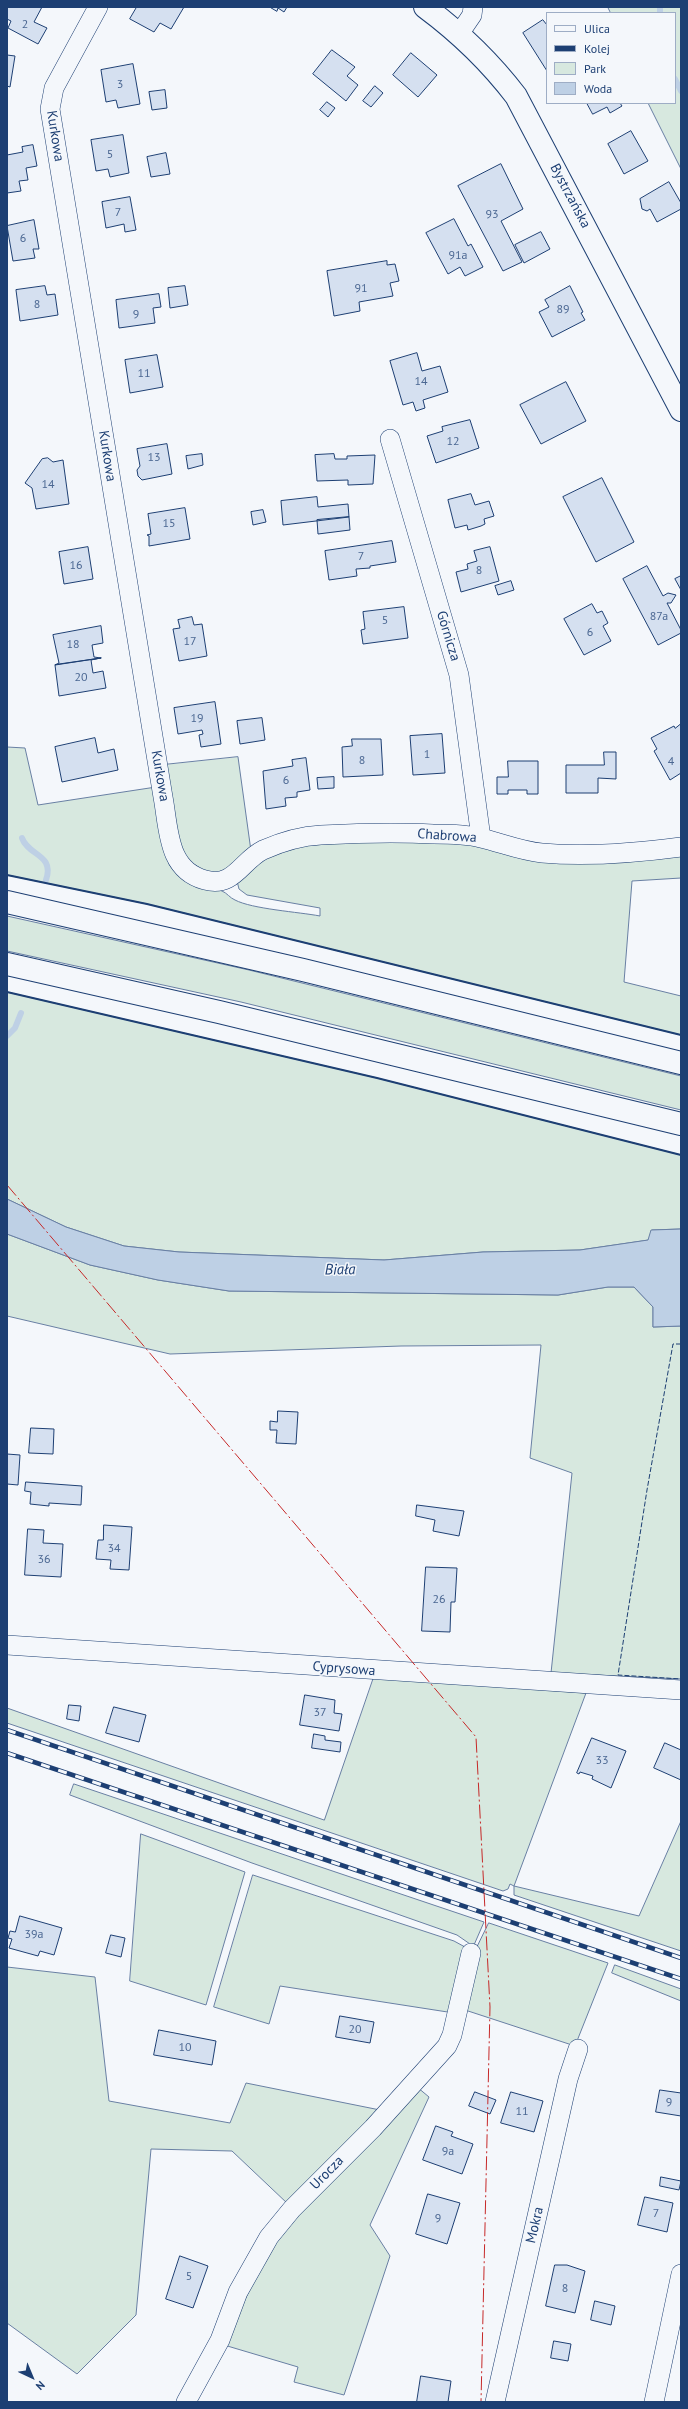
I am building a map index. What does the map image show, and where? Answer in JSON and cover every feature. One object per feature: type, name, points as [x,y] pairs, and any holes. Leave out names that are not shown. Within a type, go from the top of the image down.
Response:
[{"type":"main road","name":"Bystrzańska","points":[[425,7],[459,34],[500,76],[527,114],[681,410]]},
{"type":"main road","points":[[7,902],[311,971],[681,1063]]},
{"type":"main road","points":[[7,964],[219,1012],[681,1124]]},
{"type":"street","name":"Kurkowa","points":[[98,7],[54,88],[50,108],[172,849],[183,869],[192,875],[214,882],[224,881]]},
{"type":"street","points":[[459,34],[472,15],[473,7]]},
{"type":"street","name":"Górnicza","points":[[390,439],[427,570],[453,650],[459,675],[481,838]]},
{"type":"street","name":"Chabrowa","points":[[224,881],[261,851],[287,841],[320,835],[414,833],[481,838],[516,849],[564,854],[648,851],[681,847]]},
{"type":"street","name":"Cyprysowa","points":[[7,1645],[681,1690]]},
{"type":"street","name":"Urocza","points":[[186,2402],[220,2340],[238,2292],[269,2237],[292,2209],[373,2128],[447,2046],[452,2035],[471,1953]]},
{"type":"street","name":"Mokra","points":[[495,2402],[568,2079],[578,2049]]},
{"type":"street","points":[[654,2402],[681,2274]]},
{"type":"green space","points":[[608,7],[681,7],[681,169],[648,104],[676,104],[676,12],[610,12]]},
{"type":"green space","points":[[7,747],[25,748],[38,805],[156,787],[169,864],[174,870],[179,875],[192,882],[222,891],[233,899],[243,903],[264,908],[320,916],[320,908],[247,895],[239,889],[237,881],[267,856],[288,847],[416,837],[681,854],[681,878],[632,881],[624,982],[681,996],[681,1035],[147,904],[7,875]]},
{"type":"green space","points":[[238,757],[251,851],[224,873],[206,872],[181,856],[163,765]]},
{"type":"green space","points":[[7,916],[249,970],[681,1076],[681,1110],[241,1002],[7,951]]},
{"type":"green space","points":[[7,992],[377,1078],[681,1155],[681,1229],[652,1230],[649,1240],[580,1250],[483,1252],[384,1260],[179,1252],[124,1246],[66,1227],[7,1199]]},
{"type":"green space","points":[[7,1234],[90,1265],[158,1280],[229,1291],[558,1295],[608,1287],[634,1287],[653,1307],[653,1327],[681,1326],[681,1679],[551,1673],[572,1473],[530,1458],[541,1345],[401,1346],[170,1354],[7,1316]]},
{"type":"green space","points":[[374,1677],[586,1693],[514,1886],[510,1884],[508,1889],[503,1891],[7,1723],[7,1708],[324,1820]]},
{"type":"green space","points":[[74,1784],[484,1922],[474,1945],[470,1944],[457,1935],[252,1863],[70,1795]]},
{"type":"green space","points":[[681,1821],[681,1951],[514,1895],[514,1886],[639,1916]]},
{"type":"green space","points":[[141,1834],[245,1872],[206,2005],[130,1981]]},
{"type":"green space","points":[[253,1875],[454,1941],[465,1947],[454,2013],[280,1986],[269,2024],[214,2007]]},
{"type":"green space","points":[[489,1923],[608,1963],[575,2046],[462,2009],[475,1951]]},
{"type":"green space","points":[[615,1965],[681,1989],[681,2001],[612,1973]]},
{"type":"green space","points":[[7,1967],[95,1977],[109,2101],[230,2123],[246,2083],[385,2111],[288,2204],[232,2151],[151,2149],[136,2315],[77,2374],[7,2323]]},
{"type":"green space","points":[[417,2087],[429,2097],[370,2225],[390,2256],[344,2395],[294,2382],[298,2367],[224,2345],[273,2239]]},
{"type":"water","name":"Biała","points":[[7,1199],[66,1227],[124,1246],[179,1252],[384,1260],[483,1252],[580,1250],[648,1240],[651,1230],[681,1229],[681,1326],[653,1327],[653,1307],[634,1287],[608,1287],[558,1295],[229,1291],[158,1280],[90,1265],[7,1234]]},
{"type":"building","points":[[7,7],[42,7],[34,22],[47,28],[38,44],[8,28],[11,21],[7,19]]},
{"type":"building","points":[[137,7],[184,7],[171,29],[160,23],[154,32],[130,19]]},
{"type":"building","points":[[270,7],[287,7],[284,12],[278,8],[277,11]]},
{"type":"building","points":[[543,20],[546,24],[546,69],[523,33]]},
{"type":"building","points":[[332,50],[355,67],[347,76],[358,85],[346,101],[313,74]]},
{"type":"building","points":[[411,53],[437,75],[418,97],[393,75]]},
{"type":"building","points":[[7,55],[15,56],[10,87],[7,86]]},
{"type":"building","points":[[133,64],[140,104],[118,108],[116,100],[106,102],[101,70]]},
{"type":"building","points":[[375,86],[383,93],[371,107],[363,101]]},
{"type":"building","points":[[165,90],[167,108],[152,110],[149,92]]},
{"type":"building","points":[[327,102],[335,108],[328,117],[320,110]]},
{"type":"building","points":[[588,104],[621,104],[622,106],[610,113],[607,107],[593,114]]},
{"type":"building","points":[[631,131],[648,161],[624,174],[608,144]]},
{"type":"building","points":[[123,135],[129,173],[110,177],[108,169],[96,171],[91,140]]},
{"type":"building","points":[[33,145],[37,166],[26,168],[28,180],[19,181],[21,191],[7,193],[7,155],[23,152],[22,147]]},
{"type":"building","points":[[166,153],[170,174],[151,177],[147,157]]},
{"type":"building","points":[[501,164],[523,209],[501,221],[522,262],[503,271],[458,186]]},
{"type":"building","points":[[669,182],[681,203],[681,209],[657,222],[650,209],[647,211],[642,209],[640,199]]},
{"type":"building","points":[[130,197],[136,230],[125,232],[124,224],[106,228],[102,202]]},
{"type":"building","points":[[454,219],[468,246],[471,244],[483,267],[465,276],[460,267],[448,274],[426,233]]},
{"type":"building","points":[[34,220],[39,249],[33,249],[35,258],[13,261],[7,226]]},
{"type":"building","points":[[541,232],[550,249],[524,263],[515,245]]},
{"type":"building","points":[[387,261],[387,265],[395,264],[399,281],[390,283],[393,296],[359,302],[360,311],[334,316],[327,271]]},
{"type":"building","points":[[45,286],[47,295],[55,294],[58,315],[20,321],[16,290]]},
{"type":"building","points":[[185,286],[188,305],[170,308],[168,288]]},
{"type":"building","points":[[570,286],[583,312],[581,313],[585,320],[552,337],[539,312],[549,307],[545,300]]},
{"type":"building","points":[[159,294],[161,307],[153,308],[155,323],[119,328],[116,300]]},
{"type":"building","points":[[417,353],[422,371],[440,366],[448,392],[423,400],[425,408],[416,411],[413,402],[403,405],[390,361]]},
{"type":"building","points":[[157,355],[163,387],[130,393],[125,360]]},
{"type":"building","points":[[566,382],[586,421],[541,444],[520,405]]},
{"type":"building","points":[[470,420],[479,448],[436,463],[427,436],[443,431],[442,427]]},
{"type":"building","points":[[167,444],[172,474],[142,480],[138,476],[137,470],[140,466],[137,449]]},
{"type":"building","points":[[202,454],[203,465],[188,469],[186,456]]},
{"type":"building","points":[[334,454],[335,459],[347,459],[347,456],[375,455],[373,484],[348,485],[348,480],[317,481],[315,455]]},
{"type":"building","points":[[48,458],[53,462],[63,460],[69,504],[36,509],[32,488],[25,483],[42,459]]},
{"type":"building","points":[[602,478],[634,542],[596,562],[563,497]]},
{"type":"building","points":[[471,494],[475,505],[489,501],[494,516],[484,519],[485,524],[468,530],[467,525],[455,528],[448,500]]},
{"type":"building","points":[[317,497],[318,507],[348,504],[349,517],[283,525],[281,501]]},
{"type":"building","points":[[185,508],[190,539],[149,546],[149,536],[147,535],[151,534],[148,514]]},
{"type":"building","points":[[263,510],[266,522],[253,525],[251,512]]},
{"type":"building","points":[[349,517],[350,530],[318,534],[317,520]]},
{"type":"building","points":[[392,541],[396,562],[370,566],[370,568],[356,569],[357,576],[329,580],[325,551]]},
{"type":"building","points":[[88,547],[93,579],[64,584],[59,552]]},
{"type":"building","points":[[490,547],[499,581],[461,592],[456,572],[468,569],[467,564],[477,561],[474,551]]},
{"type":"building","points":[[647,566],[663,596],[668,593],[676,595],[671,603],[667,603],[681,630],[681,633],[658,645],[623,579]]},
{"type":"building","points":[[681,576],[681,590],[675,579]]},
{"type":"building","points":[[511,581],[514,590],[498,595],[495,586]]},
{"type":"building","points":[[592,604],[597,613],[602,611],[608,623],[603,626],[611,641],[584,655],[564,619]]},
{"type":"building","points":[[404,607],[408,638],[363,644],[361,630],[365,629],[363,612]]},
{"type":"building","points":[[192,617],[194,625],[202,624],[207,656],[179,661],[173,629],[180,628],[178,620]]},
{"type":"building","points":[[101,626],[103,643],[92,645],[94,657],[101,658],[55,665],[59,663],[53,635]]},
{"type":"building","points":[[101,658],[91,660],[93,673],[103,671],[106,688],[59,696],[55,665]]},
{"type":"building","points":[[215,702],[221,744],[201,747],[199,735],[203,734],[202,730],[178,734],[174,708]]},
{"type":"building","points":[[262,718],[265,740],[240,744],[237,721]]},
{"type":"building","points":[[681,724],[681,773],[670,780],[654,751],[657,749],[651,738]]},
{"type":"building","points":[[442,734],[445,773],[413,775],[410,736]]},
{"type":"building","points":[[95,738],[98,753],[114,749],[118,770],[62,782],[55,747]]},
{"type":"building","points":[[352,739],[381,739],[383,775],[343,777],[342,747],[352,746]]},
{"type":"building","points":[[604,752],[616,752],[616,779],[598,778],[598,793],[566,793],[566,765],[604,765]]},
{"type":"building","points":[[306,758],[310,790],[297,792],[297,797],[285,798],[286,806],[266,809],[263,771],[293,766],[292,760]]},
{"type":"building","points":[[508,761],[538,761],[538,794],[527,794],[527,790],[508,790],[508,794],[497,794],[497,777],[508,777]]},
{"type":"building","points":[[334,777],[334,788],[318,789],[317,778]]},
{"type":"building","points":[[278,1411],[298,1412],[296,1444],[276,1443],[277,1430],[270,1430],[270,1421],[277,1422]]},
{"type":"building","points":[[31,1428],[54,1429],[53,1454],[29,1453]]},
{"type":"building","points":[[7,1454],[20,1455],[18,1485],[7,1484]]},
{"type":"building","points":[[26,1482],[82,1486],[81,1505],[49,1503],[49,1506],[30,1504],[31,1492],[25,1491]]},
{"type":"building","points":[[417,1505],[464,1511],[459,1536],[433,1531],[435,1520],[416,1516]]},
{"type":"building","points":[[104,1525],[132,1527],[129,1570],[110,1569],[111,1560],[96,1559],[98,1540],[103,1540]]},
{"type":"building","points":[[28,1529],[44,1530],[43,1543],[63,1544],[61,1577],[25,1575]]},
{"type":"building","points":[[426,1567],[457,1568],[455,1602],[451,1602],[450,1632],[422,1631]]},
{"type":"building","points":[[305,1695],[335,1700],[334,1713],[342,1714],[339,1731],[300,1725]]},
{"type":"building","points":[[69,1705],[81,1706],[79,1721],[67,1719]]},
{"type":"building","points":[[114,1707],[146,1715],[139,1742],[106,1733]]},
{"type":"building","points":[[314,1734],[325,1736],[325,1740],[341,1742],[340,1752],[312,1748]]},
{"type":"building","points":[[592,1738],[626,1751],[611,1788],[592,1779],[593,1776],[580,1772],[579,1774],[577,1773]]},
{"type":"building","points":[[665,1743],[681,1750],[681,1780],[654,1768]]},
{"type":"building","points":[[20,1916],[62,1928],[54,1955],[40,1951],[38,1956],[9,1948],[12,1939],[8,1938],[10,1931],[15,1932]]},
{"type":"building","points":[[111,1935],[125,1938],[121,1957],[106,1953]]},
{"type":"building","points":[[340,2016],[374,2022],[370,2043],[336,2037]]},
{"type":"building","points":[[159,2030],[216,2041],[212,2065],[154,2055]]},
{"type":"building","points":[[660,2090],[681,2093],[681,2116],[656,2112]]},
{"type":"building","points":[[475,2092],[496,2100],[490,2114],[469,2106]]},
{"type":"building","points":[[511,2092],[543,2101],[534,2132],[501,2123]]},
{"type":"building","points":[[436,2126],[453,2132],[451,2136],[473,2144],[462,2174],[423,2160]]},
{"type":"building","points":[[661,2177],[681,2181],[679,2190],[660,2186]]},
{"type":"building","points":[[428,2194],[460,2203],[447,2244],[416,2234]]},
{"type":"building","points":[[645,2197],[673,2203],[667,2232],[638,2225]]},
{"type":"building","points":[[180,2256],[208,2266],[193,2308],[166,2299]]},
{"type":"building","points":[[555,2265],[567,2265],[585,2271],[575,2313],[546,2306]]},
{"type":"building","points":[[595,2301],[615,2306],[611,2325],[591,2320]]},
{"type":"building","points":[[554,2341],[571,2344],[568,2361],[551,2358]]},
{"type":"building","points":[[421,2376],[451,2381],[448,2402],[417,2402]]},
{"type":"waterway","points":[[660,7],[660,12]]},
{"type":"waterway","points":[[676,81],[681,91]]},
{"type":"waterway","points":[[22,838],[25,844],[40,856],[47,865],[48,871],[46,880]]},
{"type":"waterway","points":[[7,1036],[15,1028],[21,1013]]},
{"type":"railway","points":[[7,1730],[681,1958]]},
{"type":"railway","points":[[7,1753],[681,1979]]},
{"type":"fence","points":[[681,1344],[673,1344],[647,1490],[618,1675],[681,1679]]},
{"type":"wall","points":[[7,875],[147,904],[681,1035]]},
{"type":"wall","points":[[7,992],[377,1078],[681,1155]]},
{"type":"power","points":[[7,1185],[476,1737],[490,2007],[481,2402]]}]
